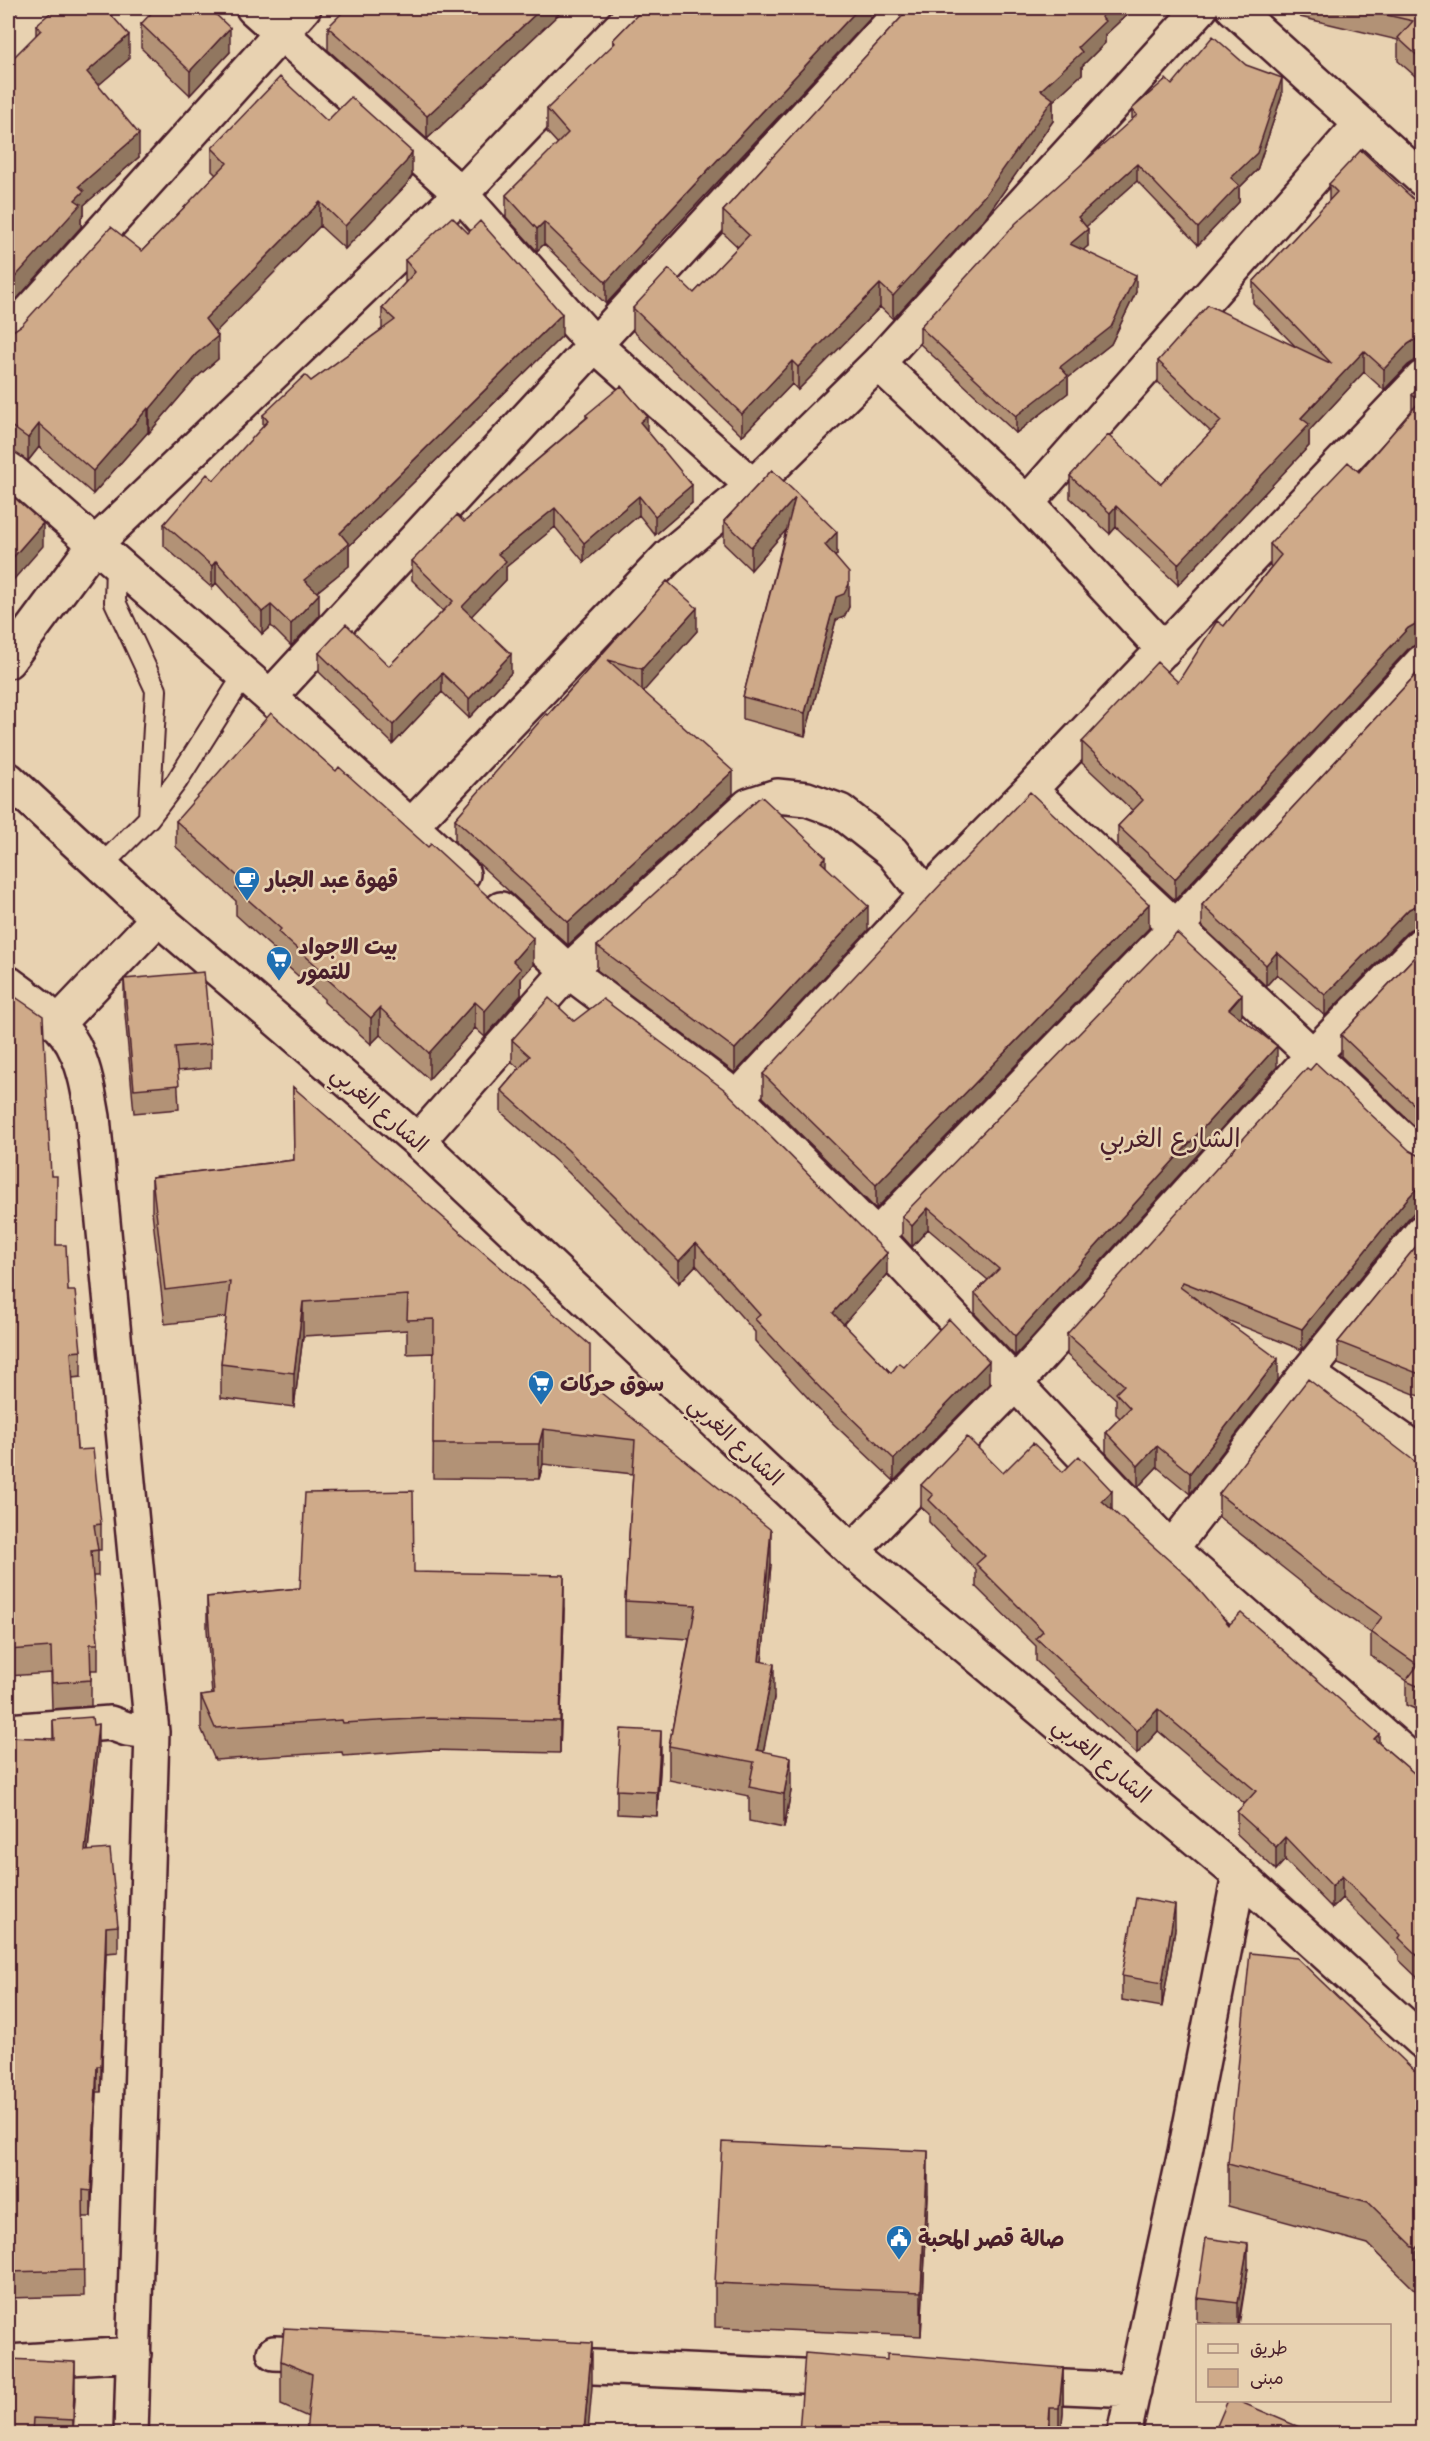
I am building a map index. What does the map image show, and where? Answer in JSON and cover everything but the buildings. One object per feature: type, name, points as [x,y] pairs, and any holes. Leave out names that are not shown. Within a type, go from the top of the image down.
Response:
[{"type":"street","points":[[8,46],[44,8]]},
{"type":"street","points":[[253,8],[461,194],[596,346],[753,486]]},
{"type":"street","points":[[8,336],[304,8]]},
{"type":"street","points":[[8,661],[105,555],[461,194],[639,8]]},
{"type":"street","points":[[270,697],[596,346],[905,8]]},
{"type":"street","points":[[410,826],[670,555],[753,486],[878,363],[1201,8]]},
{"type":"street","points":[[1233,8],[1422,179]]},
{"type":"street","points":[[1027,503],[1361,124]]},
{"type":"street","points":[[878,363],[1027,503],[1164,651]]},
{"type":"street","points":[[737,1098],[926,895],[1164,651],[1422,378]]},
{"type":"street","points":[[8,468],[270,697],[568,972],[737,1098],[876,1236],[1172,1549],[1422,1770]]},
{"type":"street","points":[[876,1236],[1176,927],[1422,662]]},
{"type":"street","name":"الشارع الغربي","points":[[8,780],[158,918],[418,1141],[852,1551],[1239,1875],[1422,2041]]},
{"type":"street","points":[[1030,790],[1422,1158]]},
{"type":"street","points":[[418,1141],[568,972],[749,806],[777,796],[807,799],[840,811],[892,852],[926,895]]},
{"type":"street","points":[[57,1024],[158,918]]},
{"type":"street","points":[[852,1551],[1015,1384],[1313,1055],[1422,944]]},
{"type":"street","points":[[8,983],[32,1000],[57,1024],[77,1051],[87,1083],[93,1117],[152,1732],[131,2433]]},
{"type":"street","points":[[1172,1549],[1307,1373],[1422,1232]]},
{"type":"street","points":[[1307,1373],[1422,1454]]},
{"type":"street","points":[[8,1731],[110,1723],[127,1729],[152,1732]]},
{"type":"street","points":[[1124,2433],[1185,2152],[1239,1875]]},
{"type":"street","points":[[274,2353],[358,2357]]},
{"type":"street","points":[[8,2362],[134,2354]]},
{"type":"street","points":[[513,2363],[871,2379]]},
{"type":"street","points":[[990,2384],[1134,2390]]},
{"type":"lane","points":[[105,555],[115,602],[156,690],[149,818]]},
{"type":"lane","points":[[101,866],[149,818],[177,781],[244,675]]},
{"type":"place","name":"قهوة عبد الجبار","points":[[247,902]]},
{"type":"place","name":"بيت الاجواد للتمور","points":[[279,982]]},
{"type":"place","name":"سوق حركات","points":[[541,1406]]},
{"type":"place","name":"صالة قصر المحبة","points":[[899,2261]]},
{"type":"district","name":"الشارع الغربي","points":[[1170,1138]]}]
